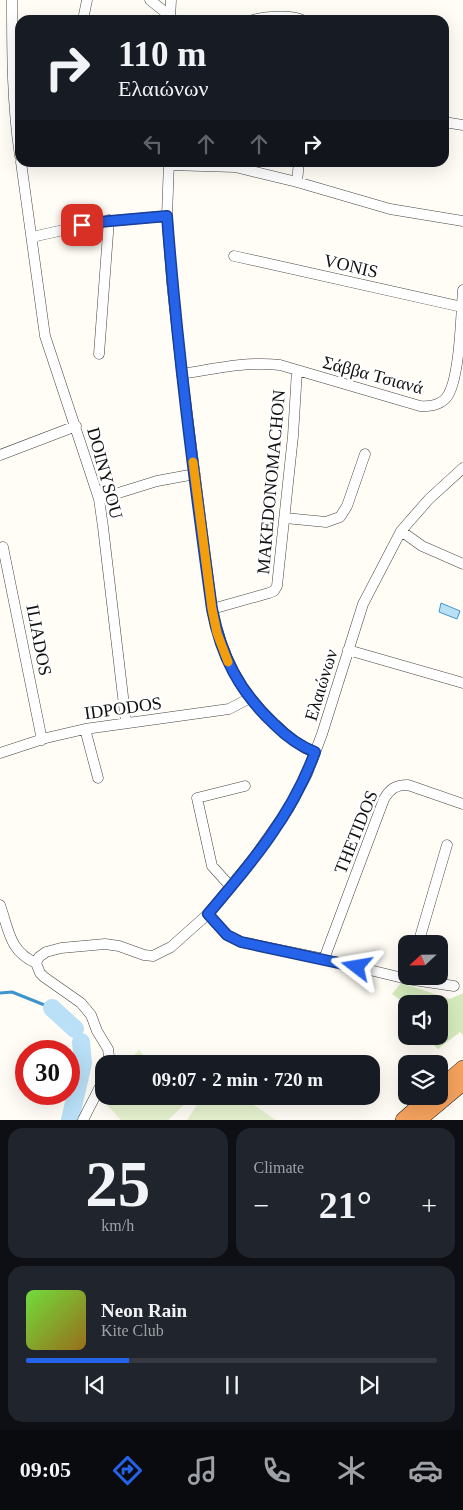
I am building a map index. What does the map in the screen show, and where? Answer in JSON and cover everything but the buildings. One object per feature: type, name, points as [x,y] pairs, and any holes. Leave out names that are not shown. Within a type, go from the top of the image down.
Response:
[{"type":"highway","points":[[448,1081],[463,1068]]},
{"type":"highway","points":[[419,1120],[463,1083]]},
{"type":"highway","points":[[403,1120],[420,1105]]},
{"type":"street","points":[[12,0],[12,50],[15,88]]},
{"type":"street","points":[[84,15],[87,0]]},
{"type":"street","points":[[150,0],[167,15]]},
{"type":"street","points":[[170,15],[171,0]]},
{"type":"street","points":[[449,123],[463,125]]},
{"type":"street","name":"DOINYSOU","points":[[22,167],[45,336],[99,499],[126,722]]},
{"type":"street","points":[[169,167],[167,216],[172,283],[212,609],[223,652],[250,698],[287,736],[304,748],[315,752]]},
{"type":"street","points":[[242,167],[390,209],[463,221]]},
{"type":"street","points":[[297,182],[298,167]]},
{"type":"street","points":[[32,237],[109,220],[167,216]]},
{"type":"street","points":[[99,354],[109,220]]},
{"type":"street","name":"VONIS","points":[[234,256],[462,307]]},
{"type":"street","name":"Σάββα Τσιανά","points":[[182,374],[259,363],[280,365],[420,406],[438,404],[447,397],[455,377],[463,290]]},
{"type":"street","name":"MAKEDONOMACHON","points":[[212,609],[274,591],[278,578],[285,518],[297,370]]},
{"type":"street","points":[[0,455],[76,426]]},
{"type":"street","points":[[285,518],[326,522],[340,518],[347,506],[366,454]]},
{"type":"street","name":"Ελαιώνων","points":[[36,963],[39,957],[46,952],[61,948],[105,944],[153,956],[171,947],[208,914],[242,874],[289,808],[307,774],[363,604],[401,531],[429,499],[463,468]]},
{"type":"street","points":[[99,499],[157,481],[195,474]]},
{"type":"street","name":"Ελαιώνων","points":[[429,499],[463,476]]},
{"type":"street","points":[[401,531],[422,546],[463,564]]},
{"type":"street","name":"ILIADOS","points":[[3,547],[42,740]]},
{"type":"street","points":[[348,650],[463,683]]},
{"type":"street","name":"IDPODOS","points":[[0,754],[42,740],[86,729],[228,709],[250,698]]},
{"type":"street","points":[[86,729],[98,778]]},
{"type":"street","name":"THETIDOS","points":[[324,959],[384,799],[390,790],[400,785],[408,785],[463,804]]},
{"type":"street","points":[[231,887],[212,866],[197,798],[246,786]]},
{"type":"street","points":[[421,935],[447,845]]},
{"type":"street","points":[[0,904],[17,951],[36,963],[44,977],[81,1003],[91,1014],[97,1031],[108,1049],[109,1055]]},
{"type":"street","points":[[208,914],[221,930],[233,939],[241,942],[398,976]]},
{"type":"street","points":[[448,985],[454,986]]},
{"type":"street","points":[[83,1120],[95,1097]]},
{"type":"green space","points":[[399,985],[407,985],[438,995],[398,995],[398,998],[392,994]]},
{"type":"green space","points":[[463,993],[463,1035],[460,1032],[448,1041],[448,998]]},
{"type":"green space","points":[[433,1045],[443,1045],[438,1049]]},
{"type":"green space","points":[[139,1050],[143,1055],[134,1055]]},
{"type":"green space","points":[[107,1105],[184,1105],[168,1120],[121,1120]]},
{"type":"green space","points":[[197,1105],[254,1105],[276,1120],[187,1120]]},
{"type":"water","points":[[441,603],[460,611],[457,619],[439,612]]},
{"type":"waterway","points":[[0,993],[12,992],[52,1008]]},
{"type":"waterway","points":[[52,1008],[75,1029]]},
{"type":"waterway","points":[[70,1120],[83,1063],[81,1042]]},
{"type":"slow traffic","points":[[193,462],[212,609],[217,633],[228,662]]},
{"type":"route","points":[[82,225],[167,216],[182,374],[212,609],[217,633],[223,652],[250,698],[287,736],[304,748],[315,752],[296,796],[282,818],[242,874],[208,914],[221,930],[233,939],[241,942],[357,967]]}]
